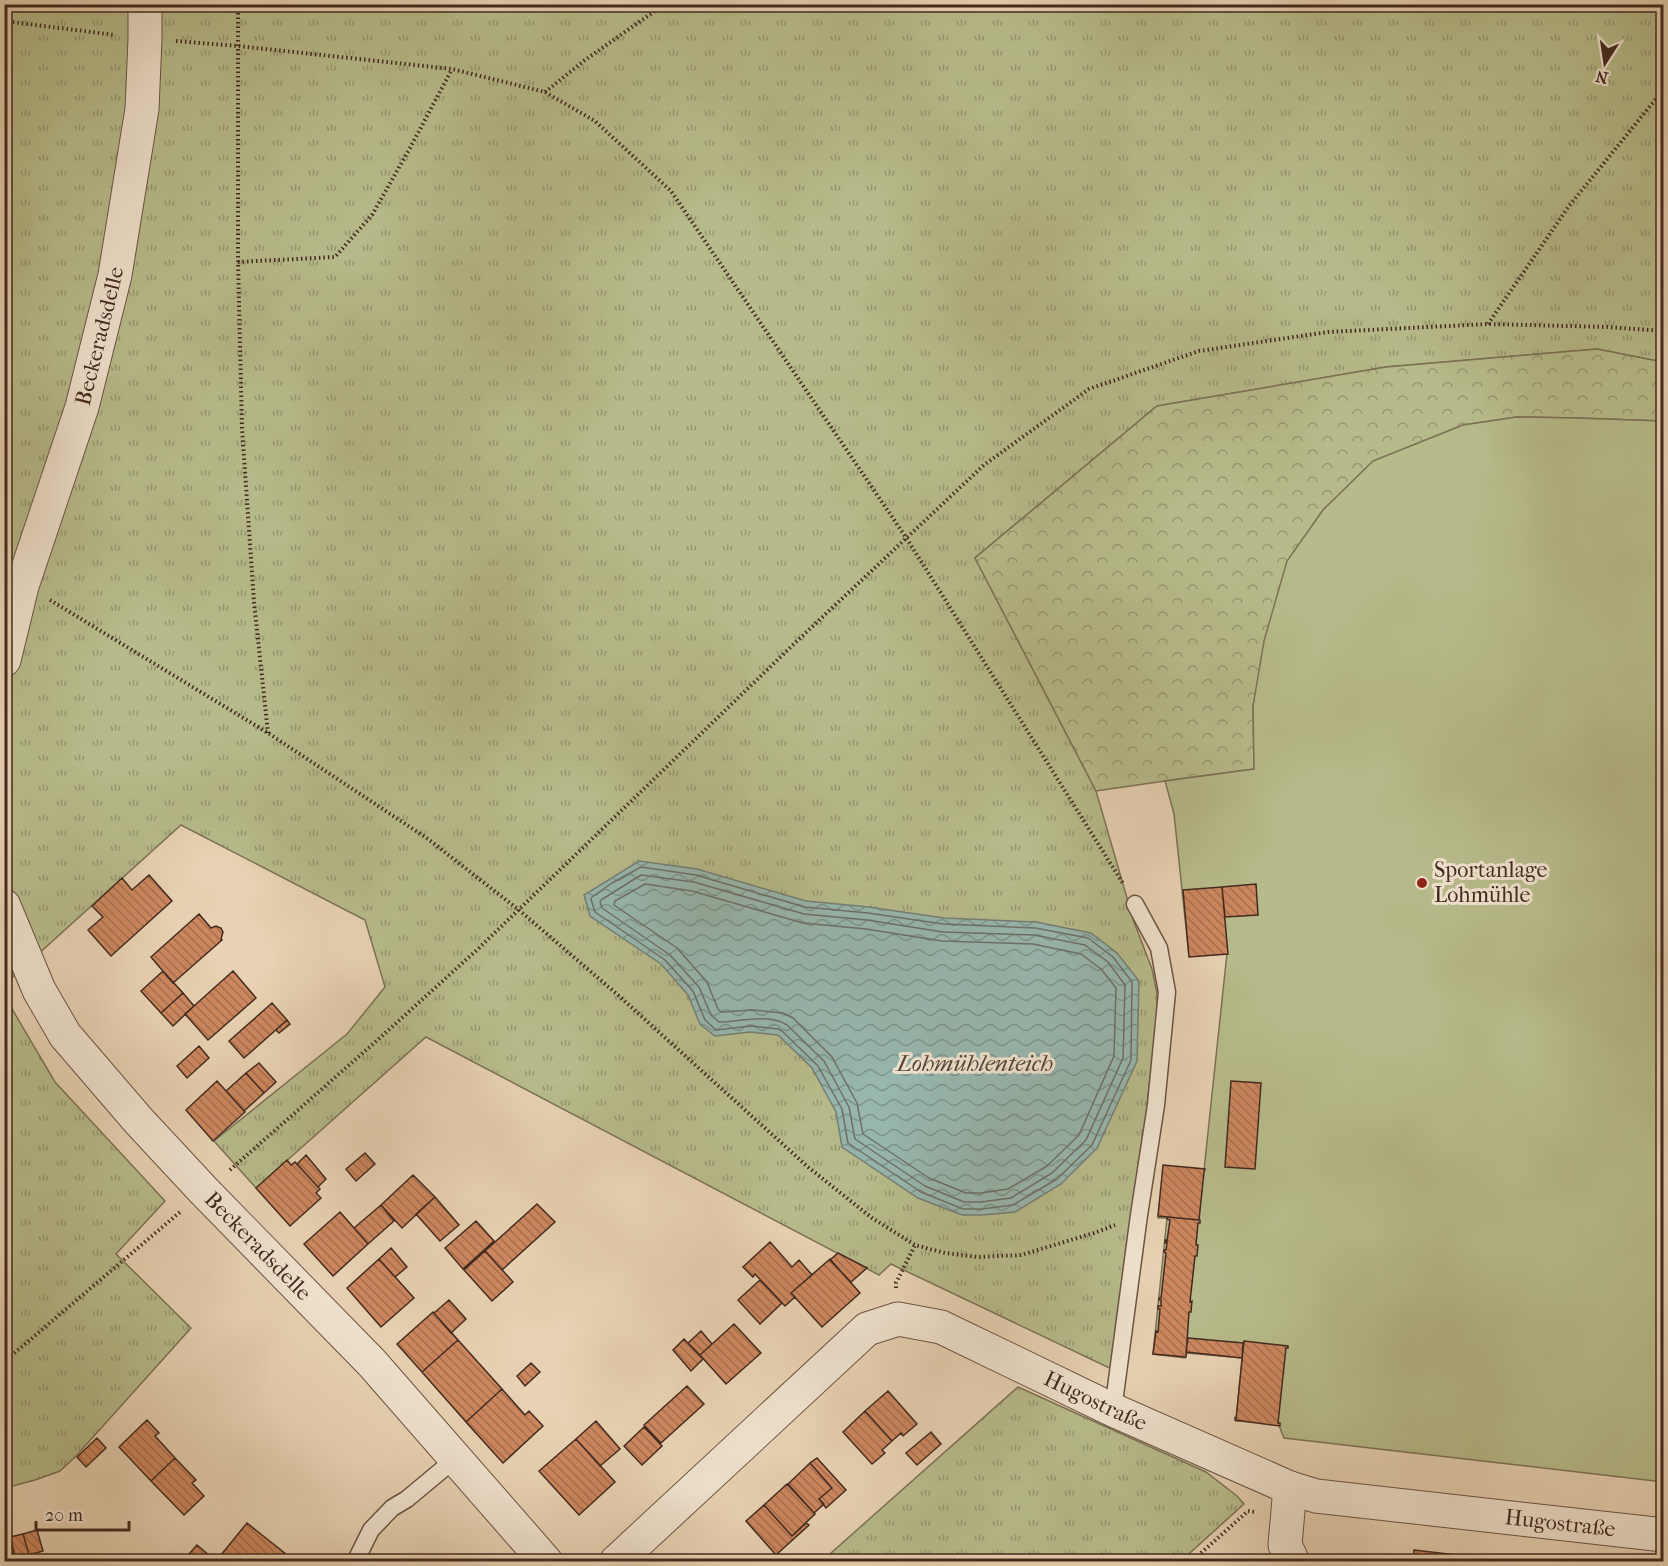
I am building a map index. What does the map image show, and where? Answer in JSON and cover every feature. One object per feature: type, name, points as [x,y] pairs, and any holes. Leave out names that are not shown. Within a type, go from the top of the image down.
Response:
[{"type":"street","name":"Beckeradsdelle","points":[[4,660],[22,586],[81,407],[115,275],[142,109],[146,39],[145,4]]},
{"type":"street","name":"Beckeradsdelle","points":[[4,906],[39,990],[65,1035],[138,1120],[204,1191],[372,1363],[546,1562]]},
{"type":"street","name":"Hugostraße","points":[[616,1562],[867,1329],[898,1319],[941,1327],[1113,1410],[1288,1502],[1316,1496],[1664,1535]]},
{"type":"street","points":[[1288,1502],[1285,1545],[1293,1562]]},
{"type":"lane","points":[[1113,1410],[1156,1105],[1167,992],[1159,948],[1135,904]]},
{"type":"lane","points":[[355,1562],[371,1530],[392,1508],[407,1499],[455,1459]]},
{"type":"path","points":[[238,4],[238,262],[242,428],[254,602],[268,733]]},
{"type":"path","points":[[545,92],[585,60],[665,4]]},
{"type":"path","points":[[4,21],[146,39],[238,46],[452,69],[545,92],[595,121],[670,191],[908,539],[1135,904]]},
{"type":"path","points":[[238,262],[335,257],[372,215],[452,69]]},
{"type":"path","points":[[1488,324],[1569,206],[1664,89]]},
{"type":"path","points":[[4,1362],[244,1158],[519,910],[797,641],[984,465],[1089,389],[1199,351],[1328,332],[1488,324],[1664,331]]},
{"type":"path","points":[[22,586],[58,604],[268,733],[428,840],[519,910],[619,996],[808,1167],[872,1218],[915,1245],[945,1253],[978,1257],[1022,1254],[1094,1233],[1139,1215]]},
{"type":"path","points":[[898,1319],[896,1282],[915,1245]]},
{"type":"path","points":[[1191,1562],[1248,1511],[1288,1502]]},
{"type":"green space","points":[[5,5],[1663,5],[1663,362],[1597,349],[1386,367],[1157,406],[975,558],[1096,791],[1134,922],[1152,969],[1157,993],[1157,1014],[1118,1372],[891,1264],[879,1275],[426,1037],[256,1188],[214,1141],[347,1034],[385,987],[365,920],[181,825],[5,984]]},
{"type":"green space","points":[[1597,349],[1663,362],[1663,421],[1517,417],[1463,425],[1373,462],[1323,510],[1287,562],[1253,706],[1254,769],[1096,791],[975,558],[1157,406],[1386,367]]},
{"type":"green space","name":"Sportanlage Lohmühle","points":[[1517,417],[1663,421],[1663,1482],[1284,1438],[1278,1423],[1236,1421],[1242,1358],[1187,1353],[1185,1358],[1153,1354],[1167,1218],[1158,1218],[1164,1166],[1204,1170],[1227,953],[1189,956],[1174,814],[1165,781],[1254,769],[1253,706],[1264,641],[1287,561],[1323,510],[1373,461],[1463,425]]},
{"type":"green space","points":[[5,997],[55,1082],[165,1201],[116,1254],[191,1328],[60,1471],[5,1488]]},
{"type":"green space","points":[[1018,1387],[1206,1472],[1244,1504],[1181,1561],[822,1561]]},
{"type":"water","name":"Lohmühlenteich","points":[[639,861],[697,869],[806,901],[944,918],[1036,922],[1091,933],[1117,953],[1139,981],[1137,1061],[1097,1148],[1061,1184],[1015,1212],[962,1215],[918,1198],[842,1147],[836,1112],[812,1068],[778,1035],[750,1032],[715,1036],[700,1024],[688,995],[661,964],[590,916],[584,895]]},
{"type":"building","points":[[149,875],[172,901],[111,956],[88,930],[103,917],[92,906],[122,878],[132,890]]},
{"type":"building","points":[[1256,884],[1258,915],[1225,917],[1222,887]]},
{"type":"building","points":[[1222,887],[1228,954],[1189,957],[1183,890]]},
{"type":"building","points":[[199,914],[211,928],[216,926],[221,928],[222,940],[173,983],[151,957]]},
{"type":"building","points":[[163,971],[183,993],[161,1013],[141,991]]},
{"type":"building","points":[[233,971],[256,998],[208,1040],[185,1014]]},
{"type":"building","points":[[183,993],[194,1006],[173,1026],[161,1013]]},
{"type":"building","points":[[272,1003],[287,1020],[244,1058],[229,1041]]},
{"type":"building","points":[[287,1020],[290,1024],[279,1033],[276,1030]]},
{"type":"building","points":[[199,1046],[209,1058],[187,1078],[177,1066]]},
{"type":"building","points":[[259,1063],[276,1082],[264,1093],[246,1073]]},
{"type":"building","points":[[246,1073],[264,1093],[244,1111],[226,1091]]},
{"type":"building","points":[[217,1081],[245,1112],[213,1141],[186,1110]]},
{"type":"building","points":[[1231,1081],[1261,1083],[1255,1169],[1225,1167]]},
{"type":"building","points":[[365,1153],[375,1164],[356,1181],[346,1169]]},
{"type":"building","points":[[306,1155],[326,1179],[318,1187],[297,1164]]},
{"type":"building","points":[[287,1160],[291,1165],[295,1162],[320,1189],[316,1193],[321,1198],[290,1226],[256,1188]]},
{"type":"building","points":[[1163,1165],[1205,1169],[1199,1220],[1158,1216]]},
{"type":"building","points":[[413,1175],[435,1197],[402,1228],[381,1205]]},
{"type":"building","points":[[435,1197],[459,1225],[440,1241],[416,1214]]},
{"type":"building","points":[[537,1204],[555,1222],[502,1270],[485,1251]]},
{"type":"building","points":[[381,1205],[394,1221],[368,1244],[354,1228]]},
{"type":"building","points":[[340,1212],[368,1244],[333,1276],[304,1244]]},
{"type":"building","points":[[1167,1217],[1200,1220],[1186,1357],[1153,1354],[1156,1331],[1158,1332],[1160,1309],[1158,1306],[1161,1306],[1159,1298],[1161,1298],[1166,1253],[1164,1252],[1167,1243],[1165,1240],[1167,1241],[1170,1220]]},
{"type":"building","points":[[476,1221],[494,1241],[463,1269],[445,1248]]},
{"type":"building","points":[[770,1242],[792,1267],[799,1260],[812,1275],[791,1293],[795,1297],[785,1306],[755,1274],[753,1277],[743,1267]]},
{"type":"building","points":[[391,1248],[407,1267],[395,1277],[379,1259]]},
{"type":"building","points":[[485,1251],[513,1282],[492,1301],[464,1270]]},
{"type":"building","points":[[838,1253],[867,1268],[851,1282],[830,1260]]},
{"type":"building","points":[[379,1259],[414,1298],[381,1327],[347,1288]]},
{"type":"building","points":[[830,1259],[860,1293],[822,1327],[791,1293]]},
{"type":"building","points":[[760,1280],[782,1303],[760,1324],[738,1300]]},
{"type":"building","points":[[449,1300],[466,1319],[451,1333],[434,1313]]},
{"type":"building","points":[[433,1312],[458,1340],[422,1372],[397,1344]]},
{"type":"building","points":[[734,1324],[761,1353],[726,1384],[700,1355]]},
{"type":"building","points":[[701,1331],[712,1344],[700,1355],[688,1343]]},
{"type":"building","points":[[1188,1338],[1243,1343],[1242,1358],[1186,1352]]},
{"type":"building","points":[[684,1339],[703,1359],[691,1371],[673,1350]]},
{"type":"building","points":[[458,1340],[502,1389],[466,1422],[422,1372]]},
{"type":"building","points":[[1244,1341],[1288,1346],[1278,1423],[1280,1426],[1235,1420]]},
{"type":"building","points":[[531,1363],[540,1372],[525,1386],[517,1376]]},
{"type":"building","points":[[687,1386],[704,1404],[661,1443],[644,1425]]},
{"type":"building","points":[[502,1389],[525,1415],[529,1411],[543,1426],[503,1463],[466,1422]]},
{"type":"building","points":[[888,1391],[917,1424],[903,1436],[901,1433],[892,1441],[865,1411]]},
{"type":"building","points":[[865,1411],[892,1441],[882,1450],[885,1453],[872,1464],[843,1432]]},
{"type":"building","points":[[147,1420],[159,1433],[155,1436],[175,1458],[151,1481],[119,1447]]},
{"type":"building","points":[[596,1421],[620,1449],[600,1466],[576,1439]]},
{"type":"building","points":[[644,1427],[662,1446],[642,1465],[624,1446]]},
{"type":"building","points":[[931,1432],[941,1444],[917,1465],[906,1453]]},
{"type":"building","points":[[97,1438],[106,1448],[86,1467],[77,1457]]},
{"type":"building","points":[[576,1439],[615,1482],[579,1515],[539,1471]]},
{"type":"building","points":[[175,1458],[196,1480],[192,1483],[204,1496],[184,1515],[151,1481]]},
{"type":"building","points":[[817,1458],[846,1490],[826,1508],[819,1499],[832,1488],[810,1463]]},
{"type":"building","points":[[810,1463],[832,1488],[819,1499],[824,1504],[814,1513],[788,1484]]},
{"type":"building","points":[[787,1484],[815,1514],[792,1536],[764,1505]]},
{"type":"building","points":[[764,1505],[792,1536],[806,1523],[809,1525],[776,1555],[746,1521]]},
{"type":"building","points":[[4,1516],[16,1559],[6,1562],[4,1562]]},
{"type":"building","points":[[247,1523],[287,1555],[282,1562],[229,1562],[221,1555]]},
{"type":"building","points":[[37,1530],[43,1551],[29,1555],[23,1534]]},
{"type":"building","points":[[23,1534],[29,1555],[16,1559],[10,1537]]},
{"type":"building","points":[[197,1545],[217,1562],[182,1562]]},
{"type":"building","points":[[1414,1550],[1499,1560],[1499,1562],[1413,1562]]},
{"type":"place","name":"Sportanlage Lohmühle","points":[[1422,883]]}]
